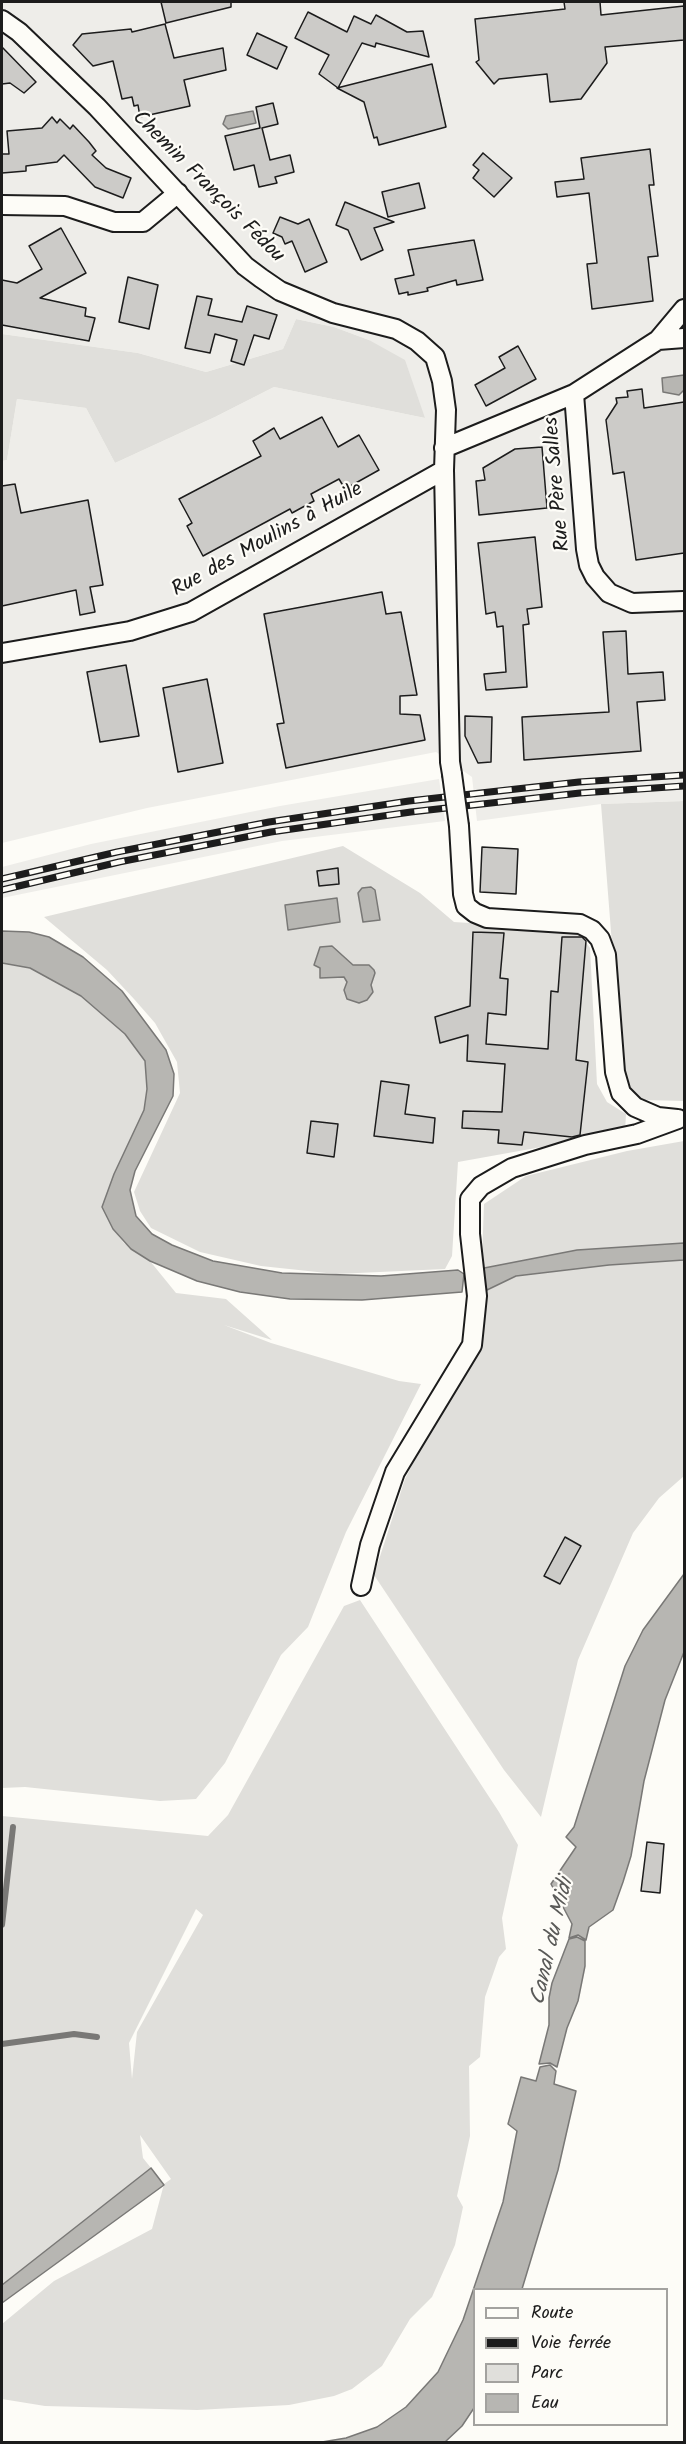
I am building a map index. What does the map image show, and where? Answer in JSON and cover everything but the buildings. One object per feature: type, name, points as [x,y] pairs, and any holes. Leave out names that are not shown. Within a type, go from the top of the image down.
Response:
[{"type":"street","name":"Chemin François Fédou","points":[[2,4],[19,32]]},
{"type":"street","name":"Chemin François Fédou","points":[[2,20],[19,32],[97,107],[246,266],[280,291],[333,313],[396,329],[417,341],[435,357],[442,381],[446,410],[444,470],[450,762],[459,826],[463,894],[466,906],[475,914],[487,918],[580,924],[592,930],[600,939],[606,955],[615,1072],[621,1093],[641,1110],[658,1117],[681,1119]]},
{"type":"street","points":[[2,205],[65,206],[114,222],[143,222],[178,194]]},
{"type":"street","name":"Rue Père Salles","points":[[444,448],[574,394],[658,340],[684,309]]},
{"type":"street","name":"Rue Père Salles","points":[[658,340],[684,338]]},
{"type":"street","name":"Rue Père Salles","points":[[574,394],[586,549],[589,565],[595,577],[609,593],[632,603],[684,601]]},
{"type":"street","name":"Rue des Moulins à Huile","points":[[2,653],[130,631],[191,612],[444,470]]},
{"type":"street","points":[[361,1586],[370,1545],[395,1472],[472,1345],[477,1296],[470,1234],[470,1199],[481,1186],[512,1168],[585,1145],[637,1134],[681,1119]]},
{"type":"shaded area","points":[[2,2],[684,2],[684,801],[601,804],[477,821],[472,777],[436,752],[147,808],[2,843],[2,461],[7,460],[17,399],[86,408],[115,463],[274,387],[425,418],[369,340],[334,327],[296,319],[283,349],[206,372],[138,353],[2,334]]},
{"type":"shaded area","points":[[439,779],[445,821],[282,841],[2,898],[2,867],[91,844],[280,806]]},
{"type":"green space","points":[[296,319],[334,327],[369,340],[405,360],[425,418],[274,387],[115,463],[86,408],[17,399],[7,460],[2,461],[2,334],[138,353],[206,372],[283,349]]},
{"type":"green space","points":[[684,801],[684,1101],[644,1100],[630,1090],[622,1072],[601,804]]},
{"type":"green space","points":[[343,846],[420,893],[454,922],[577,930],[590,948],[597,1084],[607,1102],[626,1114],[625,1132],[458,1162],[452,1256],[445,1269],[336,1274],[261,1266],[200,1252],[151,1228],[140,1211],[134,1192],[180,1093],[177,1062],[155,1023],[134,999],[107,970],[44,917]]},
{"type":"green space","points":[[2,963],[30,968],[81,996],[125,1034],[145,1061],[147,1089],[144,1110],[114,1174],[102,1207],[113,1229],[124,1243],[150,1261],[176,1293],[226,1299],[272,1340],[224,1325],[271,1343],[399,1381],[421,1384],[346,1532],[308,1627],[281,1655],[225,1763],[196,1799],[160,1801],[25,1787],[2,1788]]},
{"type":"green space","points":[[684,1141],[684,1476],[659,1498],[633,1533],[578,1660],[541,1817],[504,1770],[374,1575],[405,1479],[426,1437],[476,1358],[485,1314],[482,1259],[484,1204],[526,1176],[627,1151]]},
{"type":"green space","points":[[360,1600],[499,1812],[518,1845],[502,1918],[506,1949],[499,1957],[485,1997],[480,2057],[469,2066],[470,2136],[457,2196],[463,2207],[455,2245],[432,2297],[410,2319],[382,2366],[352,2389],[334,2396],[289,2405],[197,2410],[45,2406],[2,2399],[2,2324],[54,2281],[152,2229],[164,2184],[171,2179],[140,2135],[143,2158],[151,2168],[2,2285],[2,1816],[208,1836],[228,1815],[344,1606]],"holes":[[[196,1909],[203,1915],[137,2032],[132,2079],[129,2043]]]},
{"type":"water","points":[[253,111],[256,123],[228,129],[223,124],[226,116]]},
{"type":"water","points":[[684,375],[684,390],[679,395],[663,392],[662,378]]},
{"type":"water","points":[[371,887],[375,890],[380,920],[363,922],[358,893],[362,888]]},
{"type":"water","points":[[337,898],[340,922],[288,930],[285,905]]},
{"type":"water","points":[[2,931],[29,932],[49,937],[83,957],[122,991],[166,1050],[174,1074],[173,1096],[135,1171],[130,1190],[136,1216],[152,1234],[172,1245],[213,1261],[282,1273],[381,1276],[458,1270],[464,1274],[462,1292],[362,1300],[290,1299],[240,1292],[197,1281],[150,1261],[131,1249],[113,1229],[102,1207],[114,1174],[144,1110],[147,1089],[145,1061],[125,1034],[81,996],[30,968],[2,963]]},
{"type":"water","points":[[332,946],[353,965],[369,965],[374,970],[371,985],[373,992],[367,1000],[359,1003],[347,999],[344,990],[347,982],[344,977],[320,978],[320,968],[314,965],[320,947]]},
{"type":"water","points":[[684,1243],[684,1260],[609,1265],[516,1276],[487,1290],[479,1269],[577,1250]]},
{"type":"water","points":[[684,1574],[684,1652],[665,1700],[644,1781],[631,1856],[623,1882],[613,1910],[589,1927],[586,1940],[578,1935],[569,1938],[572,1924],[551,1884],[576,1847],[566,1837],[574,1827],[625,1666],[643,1630]]},
{"type":"water","points":[[577,1937],[585,1941],[585,1966],[578,2001],[567,2028],[557,2067],[550,2063],[539,2064],[549,2025],[549,1998],[552,1983],[569,1939]]},
{"type":"water","points":[[550,2065],[556,2071],[554,2084],[576,2091],[558,2170],[522,2288],[474,2288],[503,2202],[517,2131],[508,2124],[521,2077],[536,2081],[540,2067]]},
{"type":"water","points":[[151,2168],[164,2185],[2,2303],[2,2285]]},
{"type":"water","points":[[473,2290],[473,2410],[462,2426],[445,2442],[322,2442],[346,2438],[377,2427],[406,2407],[438,2372],[463,2320]]},
{"type":"waterway","points":[[2,1925],[13,1827]]},
{"type":"waterway","points":[[2,2044],[74,2034],[97,2037]]},
{"type":"railway","points":[[2,879],[117,852],[269,822],[409,801],[579,782],[684,775]]},
{"type":"railway","points":[[2,890],[119,862],[271,832],[411,812],[580,793],[684,786]]},
{"type":"water label","name":"Canal du Midi","points":[[554,1942]]}]
